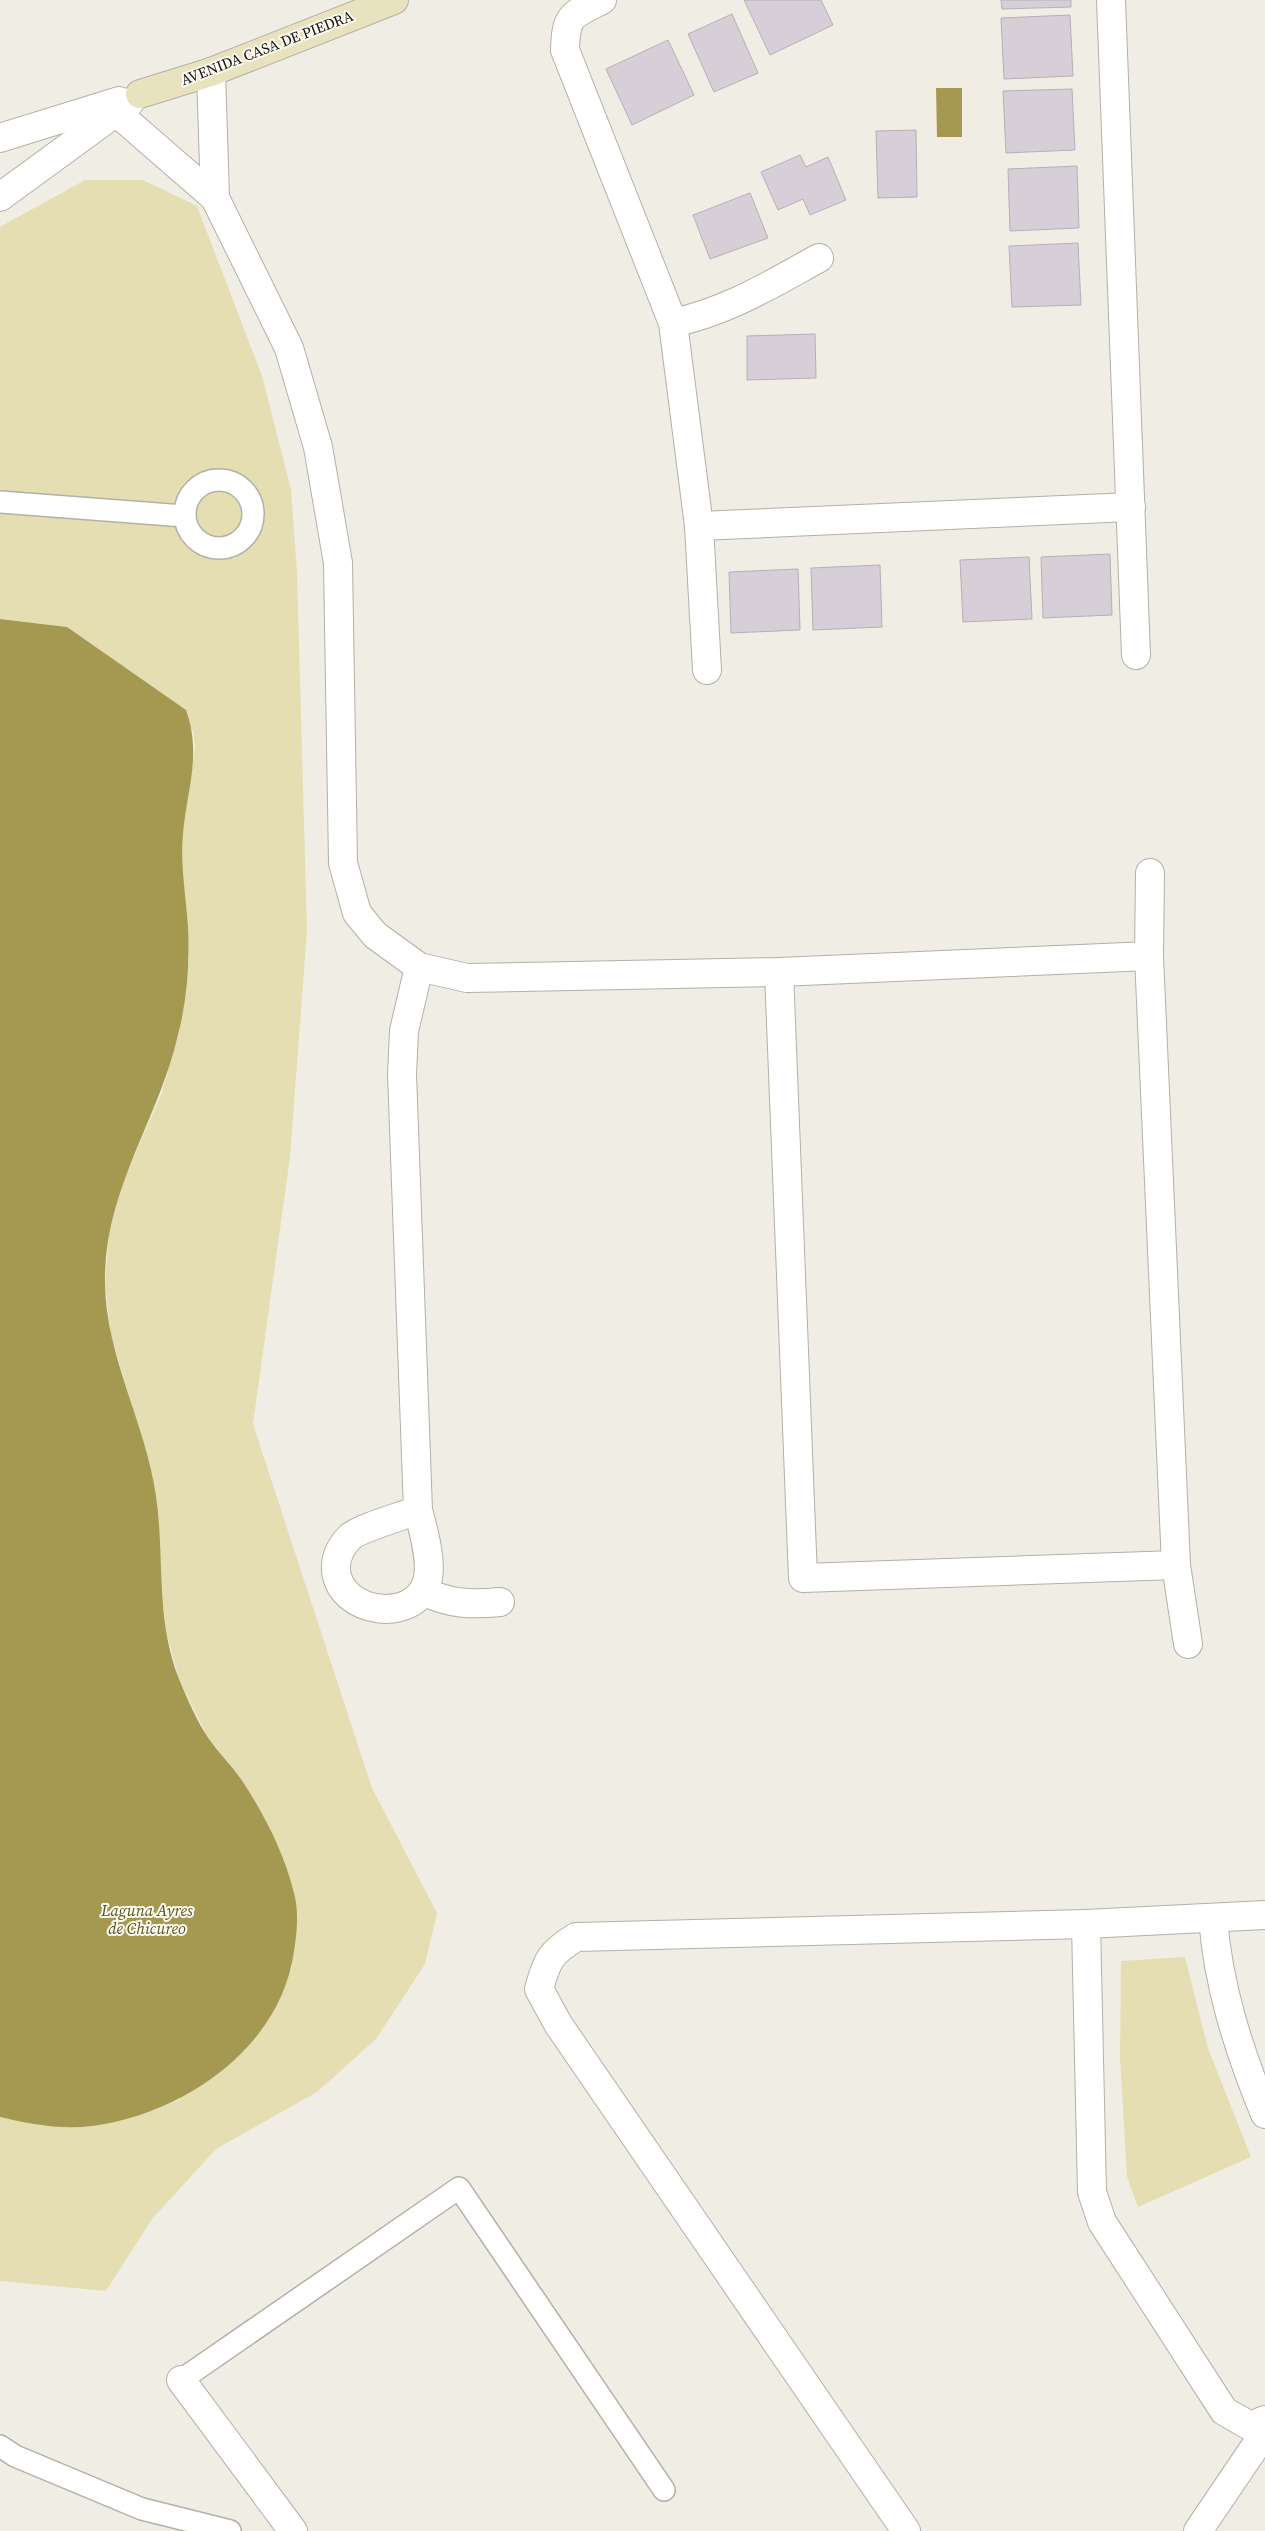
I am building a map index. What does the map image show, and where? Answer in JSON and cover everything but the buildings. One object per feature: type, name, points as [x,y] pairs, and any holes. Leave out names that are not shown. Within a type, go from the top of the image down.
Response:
[{"type":"street","name":"AVENIDA CASA DE PIEDRA","points":[[0,138],[211,72],[394,0]]},
{"type":"street","points":[[602,0],[578,11],[566,27],[565,50],[673,323],[699,526],[708,670]]},
{"type":"street","points":[[1111,0],[1136,655]]},
{"type":"street","points":[[211,72],[216,198]]},
{"type":"street","name":"AVENIDA CASA DE PIEDRA","points":[[0,197],[140,94]]},
{"type":"street","points":[[116,112],[216,198],[289,348],[318,447],[338,562],[343,863],[357,913],[375,935],[419,967],[467,978],[779,972],[1149,956]]},
{"type":"street","points":[[673,323],[719,311],[819,258]]},
{"type":"street","points":[[699,526],[1131,507]]},
{"type":"street","points":[[1150,873],[1149,956],[1176,1565],[1188,1644]]},
{"type":"street","points":[[418,1510],[352,1535],[344,1544],[336,1566],[337,1579],[342,1590],[351,1600],[363,1606],[376,1609],[410,1603],[423,1591],[428,1580],[425,1539],[418,1510],[402,1074],[404,1031],[419,967]]},
{"type":"street","points":[[779,972],[803,1578],[1176,1565]]},
{"type":"street","points":[[423,1591],[447,1601],[462,1604],[500,1602]]},
{"type":"street","points":[[906,2531],[558,2024],[539,1990],[544,1969],[556,1950],[576,1937],[1086,1924],[1265,1915]]},
{"type":"street","points":[[1212,1918],[1216,1957],[1242,2057],[1265,2114]]},
{"type":"street","points":[[1086,1924],[1092,2192],[1102,2222],[1224,2411],[1250,2426],[1265,2420]]},
{"type":"street","points":[[181,2380],[293,2531]]},
{"type":"street","points":[[1198,2531],[1265,2432]]},
{"type":"lane","points":[[0,502],[184,516]]},
{"type":"lane","points":[[181,2380],[459,2188],[664,2490]]},
{"type":"lane","points":[[0,2446],[14,2456],[142,2509],[230,2531]]},
{"type":"shaded area","points":[[85,180],[143,180],[197,206],[262,376],[291,489],[297,572],[307,931],[290,1157],[253,1424],[372,1788],[437,1913],[425,1964],[376,2039],[317,2092],[216,2149],[152,2219],[106,2291],[0,2281],[0,2117],[42,2126],[90,2126],[139,2115],[177,2101],[255,2038],[278,2003],[292,1967],[280,1850],[239,1776],[207,1736],[179,1679],[167,1635],[160,1583],[156,1495],[148,1458],[111,1336],[105,1283],[109,1232],[120,1188],[161,1095],[179,1033],[189,961],[188,922],[182,874],[182,836],[195,748],[193,730],[67,627],[0,619],[0,227]]},
{"type":"shaded area","points":[[1185,1957],[1208,2048],[1251,2157],[1138,2207],[1127,2177],[1120,2058],[1121,1961]]},
{"type":"water","points":[[936,88],[962,88],[962,137],[937,137]]},
{"type":"water","name":"Laguna Ayres de Chicureo","points":[[0,619],[67,627],[186,710],[191,726],[193,742],[192,772],[182,846],[189,940],[186,995],[169,1067],[133,1157],[113,1218],[107,1250],[105,1284],[107,1311],[119,1364],[151,1469],[159,1519],[162,1588],[171,1656],[192,1710],[200,1725],[241,1779],[258,1806],[272,1834],[290,1878],[296,1900],[297,1915],[294,1951],[285,1986],[270,2018],[248,2046],[222,2070],[192,2091],[160,2107],[126,2119],[80,2127],[46,2126],[0,2117]]}]
